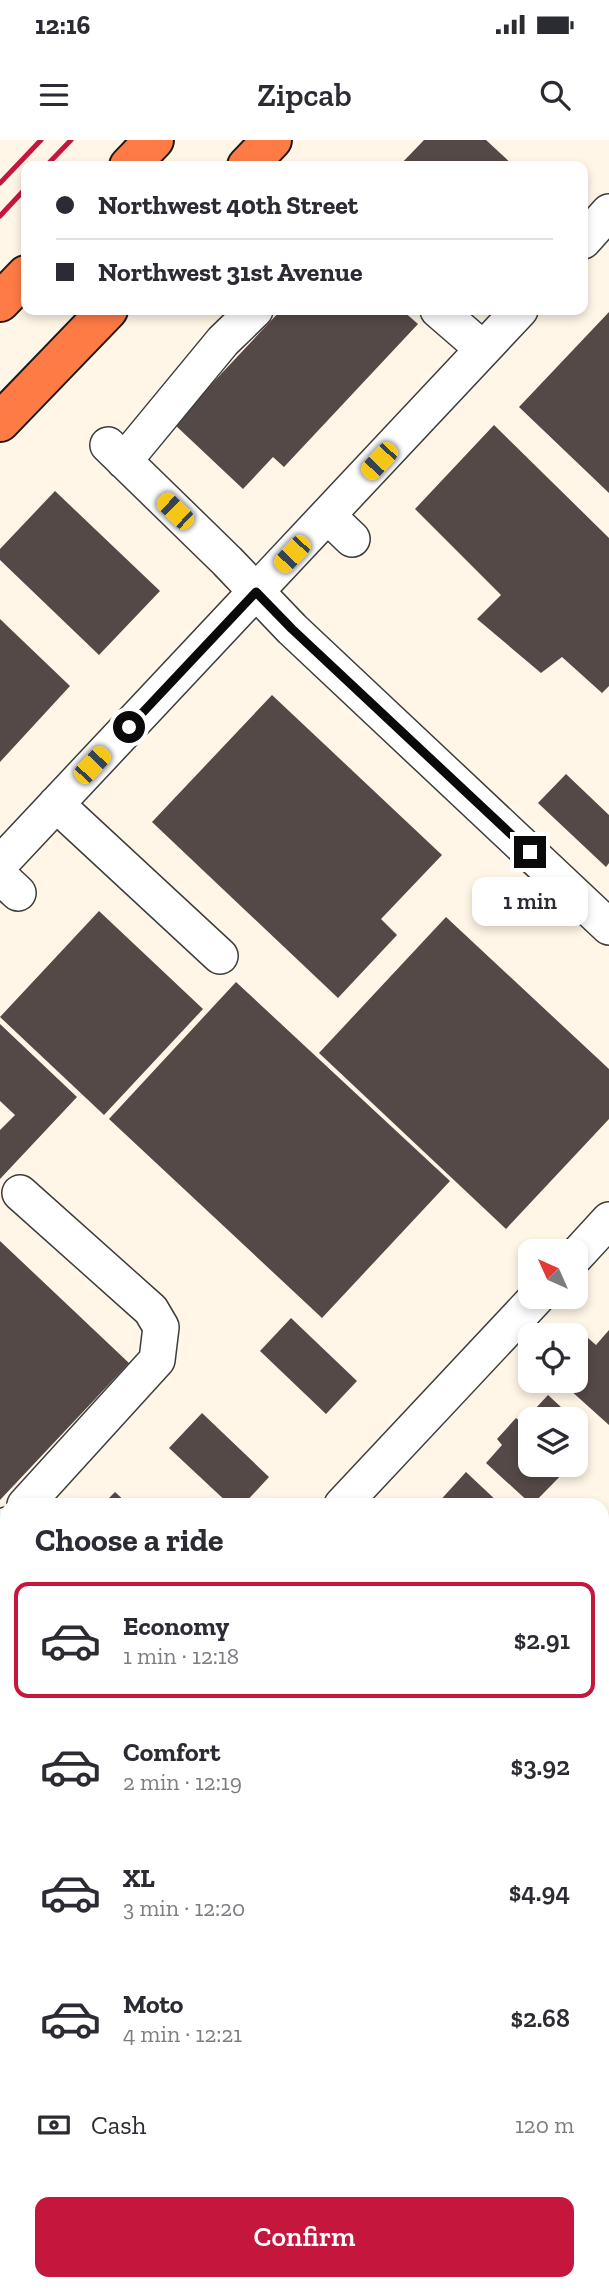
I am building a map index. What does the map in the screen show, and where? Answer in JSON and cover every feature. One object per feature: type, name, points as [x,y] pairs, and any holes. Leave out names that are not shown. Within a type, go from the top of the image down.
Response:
[{"type":"highway","points":[[134,161],[154,140]]},
{"type":"highway","points":[[252,161],[272,140]]},
{"type":"highway","points":[[0,302],[21,280]]},
{"type":"highway","points":[[0,422],[103,315]]},
{"type":"street","points":[[588,235],[609,212]]},
{"type":"street","points":[[250,315],[116,453],[292,629],[609,927]]},
{"type":"street","points":[[444,315],[483,349]]},
{"type":"street","points":[[6,877],[56,804],[256,592],[340,528],[483,349],[515,315]]},
{"type":"street","points":[[56,804],[220,956]]},
{"type":"street","points":[[20,1193],[151,1310],[161,1327],[157,1360],[31,1498]]},
{"type":"street","points":[[588,1243],[609,1220]]},
{"type":"street","points":[[349,1498],[526,1309]]},
{"type":"building","points":[[424,140],[486,140],[509,161],[404,161]]},
{"type":"building","points":[[609,312],[609,493],[519,407]]},
{"type":"building","points":[[276,315],[408,315],[418,324],[284,467],[273,457],[243,489],[174,424]]},
{"type":"building","points":[[494,425],[609,538],[609,686],[602,693],[562,657],[541,673],[477,619],[501,595],[415,509]]},
{"type":"building","points":[[55,491],[160,591],[99,655],[0,560],[0,549]]},
{"type":"building","points":[[0,619],[70,686],[0,762]]},
{"type":"building","points":[[272,695],[442,855],[381,919],[397,935],[338,998],[152,822]]},
{"type":"building","points":[[566,774],[609,815],[609,863],[606,867],[538,803]]},
{"type":"building","points":[[99,911],[203,1009],[104,1115],[0,1017]]},
{"type":"building","points":[[446,917],[609,1069],[609,1119],[506,1229],[319,1053]]},
{"type":"building","points":[[236,982],[450,1181],[322,1318],[109,1119]]},
{"type":"building","points":[[0,1024],[77,1097],[0,1179],[0,1130],[15,1115],[0,1101]]},
{"type":"building","points":[[0,1241],[129,1363],[0,1498]]},
{"type":"building","points":[[291,1318],[357,1381],[326,1414],[260,1351]]},
{"type":"building","points":[[609,1330],[609,1425],[573,1393],[588,1393],[588,1338],[596,1345]]},
{"type":"building","points":[[548,1395],[561,1407],[537,1407]]},
{"type":"building","points":[[202,1413],[269,1477],[250,1498],[223,1498],[169,1448]]},
{"type":"building","points":[[516,1418],[518,1477],[559,1477],[539,1498],[524,1498],[486,1463],[502,1445],[497,1439]]},
{"type":"building","points":[[466,1472],[494,1498],[442,1498]]},
{"type":"building","points":[[115,1492],[121,1498],[109,1498]]},
{"type":"railway","points":[[0,183],[41,140]]},
{"type":"railway","points":[[51,161],[71,140]]},
{"type":"railway","points":[[0,216],[21,193]]},
{"type":"route","points":[[129,727],[256,592],[530,852]]}]
